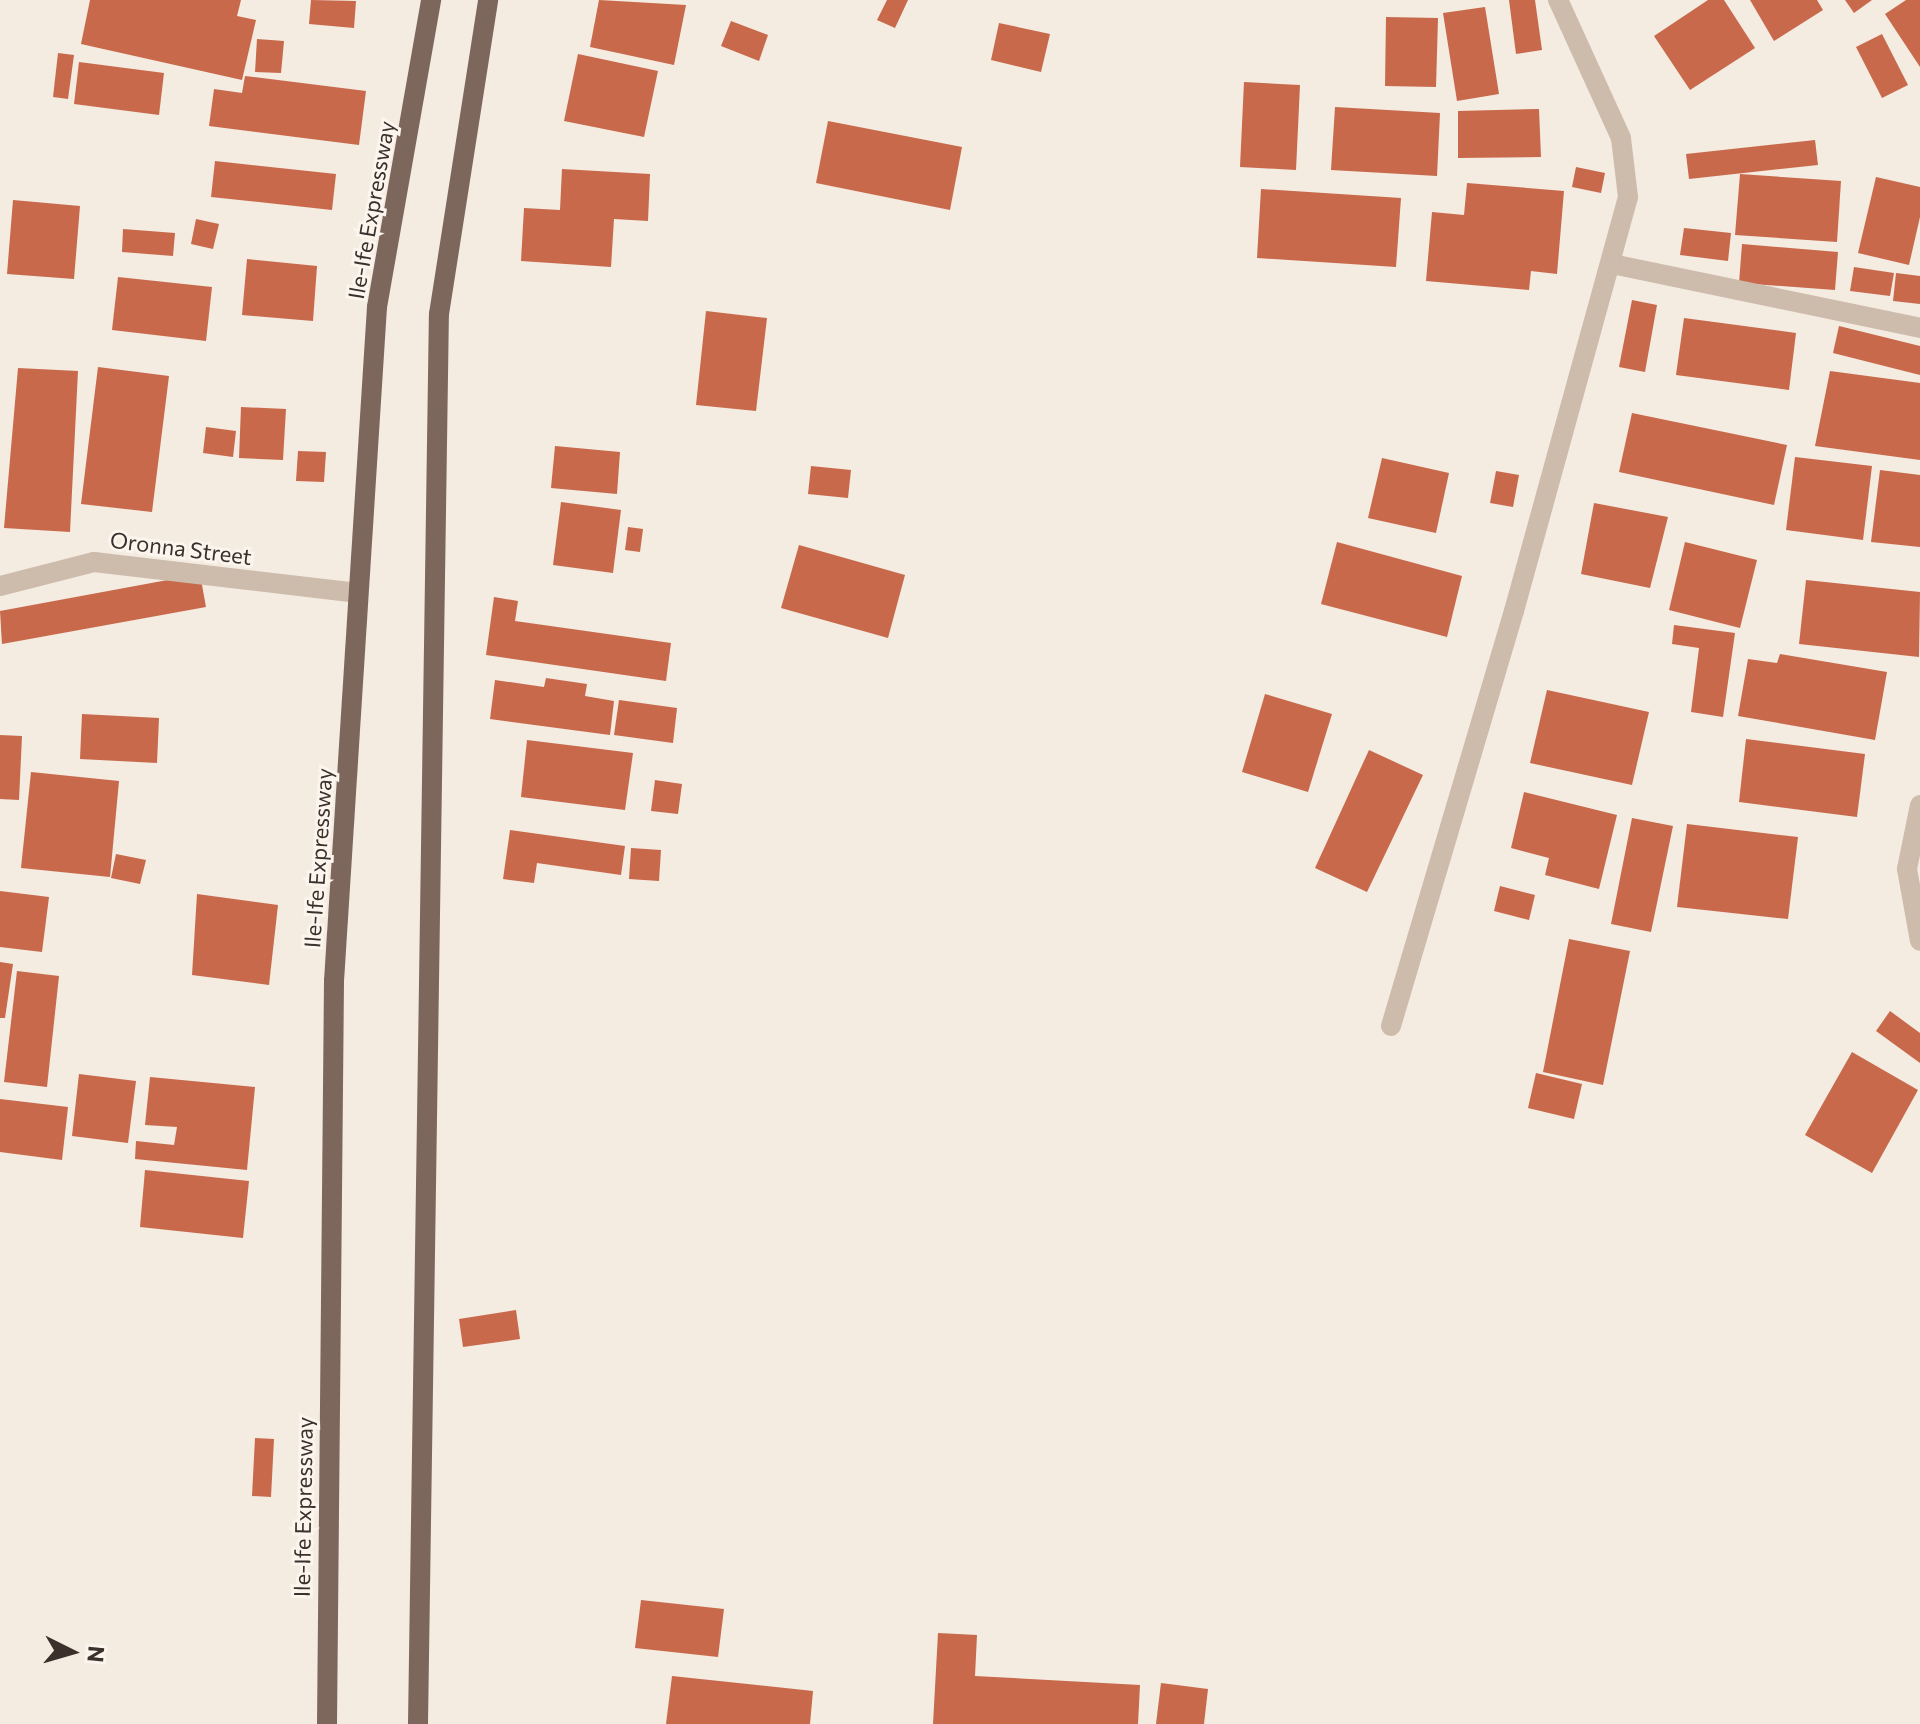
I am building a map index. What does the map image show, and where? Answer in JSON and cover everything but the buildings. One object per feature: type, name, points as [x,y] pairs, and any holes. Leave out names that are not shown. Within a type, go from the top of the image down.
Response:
[{"type":"main road","name":"Ile-Ife Expressway","points":[[327,1724],[334,981],[377,307],[431,0]]},
{"type":"main road","points":[[418,1724],[439,314],[488,0]]},
{"type":"street","points":[[1391,1026],[1612,264],[1628,197],[1621,138],[1558,0]]},
{"type":"street","points":[[1612,264],[1920,328]]},
{"type":"street","name":"Oronna Street","points":[[0,586],[94,562],[358,593]]},
{"type":"street","points":[[1920,805],[1907,869],[1920,941]]}]
